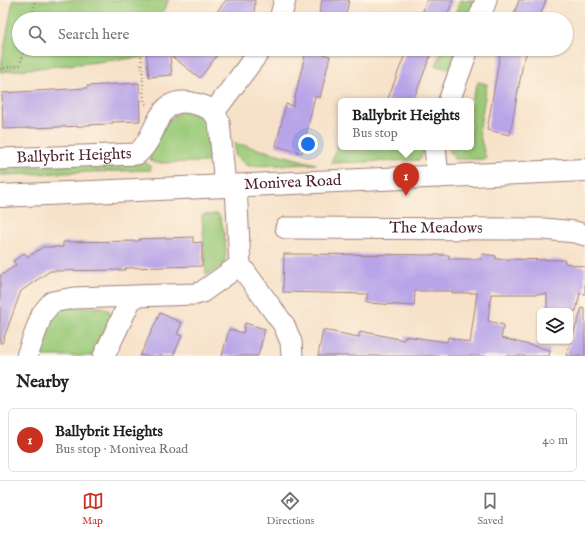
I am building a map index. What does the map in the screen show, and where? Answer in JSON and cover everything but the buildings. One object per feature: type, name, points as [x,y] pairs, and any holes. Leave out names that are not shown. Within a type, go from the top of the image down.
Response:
[{"type":"main road","name":"Monivea Road","points":[[0,196],[585,170]]},
{"type":"street","points":[[282,12],[285,0]]},
{"type":"street","points":[[482,12],[486,0]]},
{"type":"street","points":[[256,56],[214,112],[220,128],[230,185],[240,265],[284,325],[291,342],[292,356]]},
{"type":"street","points":[[450,98],[465,56]]},
{"type":"street","name":"Ballybrit Heights","points":[[0,158],[133,155],[137,154],[145,147],[159,118],[166,108],[179,102],[205,106],[214,112]]},
{"type":"street","points":[[435,150],[438,177]]},
{"type":"street","name":"The Meadows","points":[[286,228],[544,229],[585,235]]},
{"type":"street","points":[[27,356],[42,314],[52,302],[74,298],[188,295],[202,292],[240,265]]},
{"type":"street","points":[[104,356],[132,297]]},
{"type":"path","points":[[33,12],[35,0]]},
{"type":"path","points":[[0,69],[20,65],[22,56]]},
{"type":"path","points":[[141,56],[144,102],[159,118]]},
{"type":"green space","points":[[13,0],[169,0],[162,12],[12,12],[12,56],[145,57],[0,72]]},
{"type":"green space","points":[[460,0],[473,0],[473,12],[456,12]]},
{"type":"green space","points":[[440,56],[456,56],[448,69],[436,66]]},
{"type":"green space","points":[[478,82],[487,84],[479,132],[486,159],[454,159],[450,150],[474,150],[474,98],[472,98]]},
{"type":"green space","points":[[181,111],[209,118],[211,150],[208,162],[155,163],[151,161],[149,155],[165,123]]},
{"type":"green space","points":[[235,143],[316,164],[247,166],[235,155]]},
{"type":"green space","points":[[338,144],[338,150],[424,150],[420,160],[331,163]]},
{"type":"green space","points":[[143,160],[150,166],[151,170],[0,175],[0,169]]},
{"type":"green space","points":[[218,214],[223,229],[226,256],[224,263],[220,267],[206,275],[202,215]]},
{"type":"green space","points":[[102,307],[108,310],[112,316],[98,356],[35,356],[49,317],[57,308]]},
{"type":"place","name":"Ballybrit Heights","points":[[406,196]]}]
